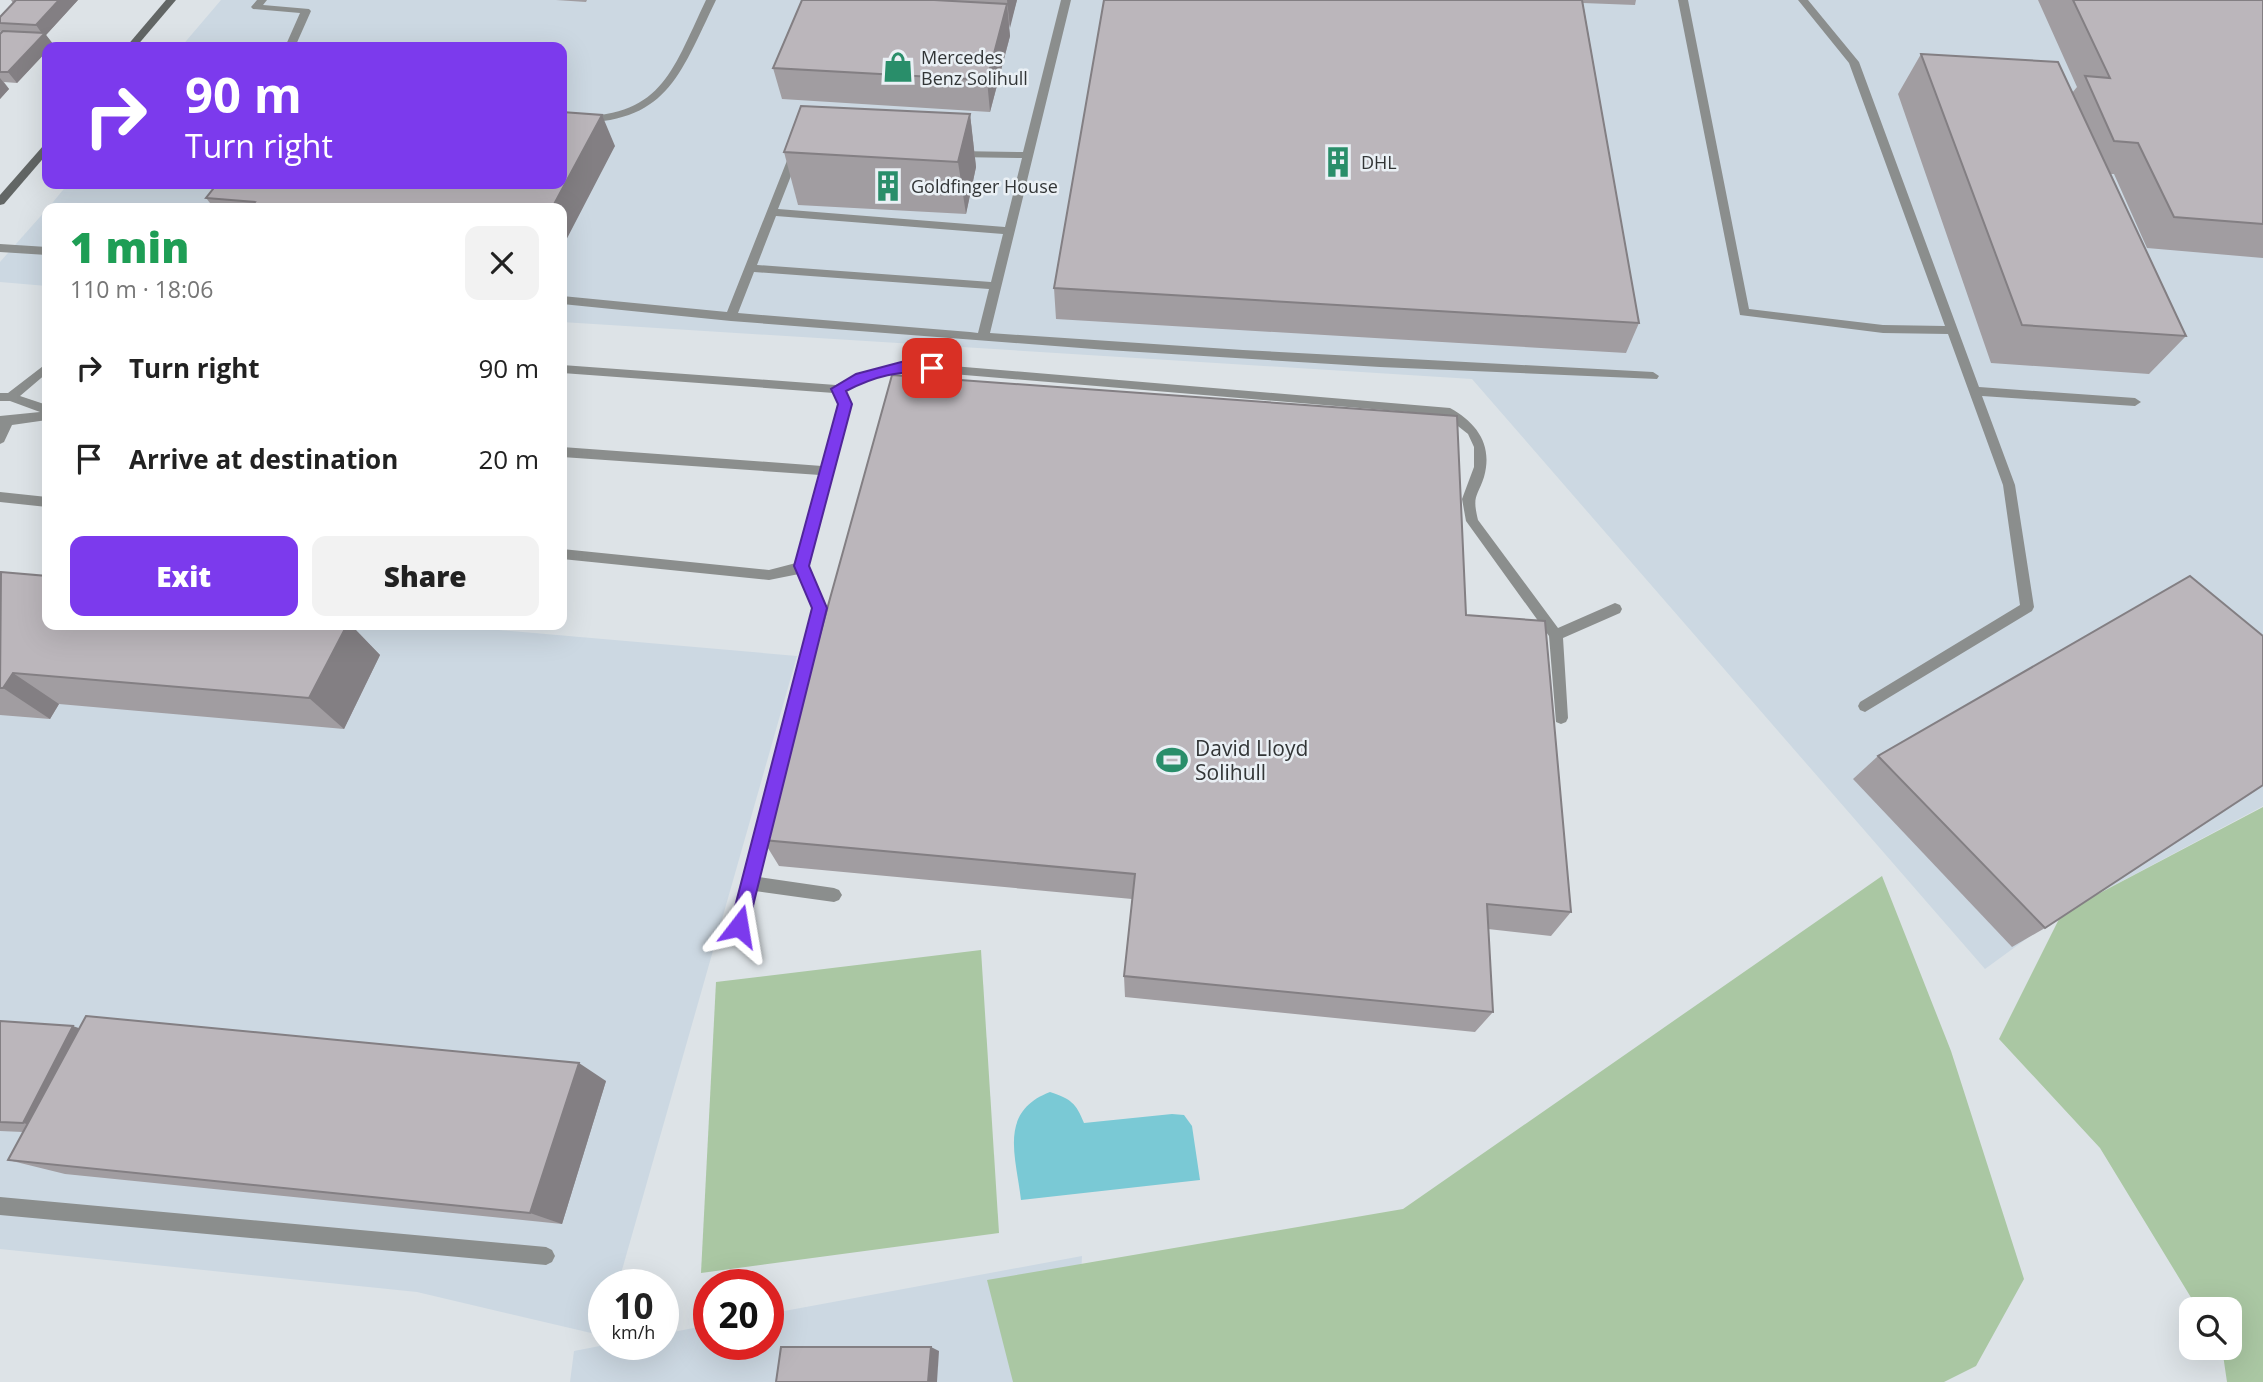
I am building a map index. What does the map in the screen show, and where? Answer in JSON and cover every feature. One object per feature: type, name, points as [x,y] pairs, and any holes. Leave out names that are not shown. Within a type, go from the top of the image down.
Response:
[{"type":"street","points":[[135,42],[171,0]]},
{"type":"street","points":[[0,202],[42,154]]},
{"type":"lane","points":[[262,0],[256,6],[306,11],[292,42]]},
{"type":"lane","points":[[567,120],[591,121],[637,108],[654,97],[672,81],[711,0]]},
{"type":"lane","points":[[983,337],[1066,0]]},
{"type":"lane","points":[[1683,0],[1744,312],[1883,329],[1952,330]]},
{"type":"lane","points":[[1803,0],[1854,62],[2009,485],[2027,607],[1864,706]]},
{"type":"lane","points":[[731,317],[794,153],[807,152]]},
{"type":"lane","points":[[944,153],[1028,155]]},
{"type":"lane","points":[[771,212],[1009,231]]},
{"type":"lane","points":[[0,248],[42,251]]},
{"type":"lane","points":[[750,268],[995,286]]},
{"type":"lane","points":[[567,301],[731,317],[983,337],[1446,367],[1653,376]]},
{"type":"lane","points":[[567,369],[838,389],[861,377],[905,366],[1446,411],[1466,421],[1478,439],[1482,457],[1467,501],[1472,521],[1556,635],[1561,718]]},
{"type":"lane","points":[[5,397],[42,371]]},
{"type":"lane","points":[[739,926],[819,608],[802,566],[845,404],[838,389]]},
{"type":"lane","points":[[1975,391],[2135,402]]},
{"type":"lane","points":[[5,397],[42,408]]},
{"type":"lane","points":[[0,439],[4,421],[42,417]]},
{"type":"lane","points":[[567,452],[827,471]]},
{"type":"lane","points":[[0,497],[42,501]]},
{"type":"lane","points":[[567,555],[769,575],[792,571],[802,566]]},
{"type":"lane","points":[[1556,635],[1615,609]]},
{"type":"lane","points":[[750,883],[834,895]]},
{"type":"lane","points":[[0,1206],[547,1256]]},
{"type":"shaded area","points":[[221,0],[2263,0],[2263,806],[2062,913],[1985,969],[1472,379],[567,322],[567,203],[52,203],[64,189],[567,189],[567,42],[185,42]]},
{"type":"shaded area","points":[[42,215],[42,286],[0,282],[0,262]]},
{"type":"shaded area","points":[[0,586],[42,621],[42,630],[499,630],[797,656],[622,1269],[588,1269],[588,1332],[417,1292],[0,1249]]},
{"type":"shaded area","points":[[1082,1256],[1076,1382],[570,1382],[574,1351],[588,1348],[588,1360],[679,1360],[679,1331],[693,1328],[693,1360],[784,1360],[784,1311]]},
{"type":"green space","points":[[2263,807],[2263,1382],[2227,1382],[2224,1360],[2242,1360],[2242,1297],[2191,1297],[2100,1148],[1999,1039],[2062,913]]},
{"type":"green space","points":[[1882,876],[1951,1051],[2024,1279],[1976,1366],[1944,1382],[1013,1382],[987,1280],[1403,1209]]},
{"type":"green space","points":[[981,950],[999,1233],[731,1269],[701,1269],[716,982]]},
{"type":"water","points":[[1050,1092],[1072,1103],[1084,1123],[1184,1115],[1192,1126],[1200,1180],[1021,1200],[1014,1152],[1017,1123],[1023,1111]]},
{"type":"building","points":[[16,0],[59,0],[36,25],[0,23],[0,17]]},
{"type":"building","points":[[802,0],[934,0],[1007,4],[987,80],[773,68]]},
{"type":"building","name":"DHL","points":[[1104,0],[1582,0],[1639,323],[1054,288]]},
{"type":"building","points":[[2073,0],[2263,0],[2263,224],[2174,217],[2138,143],[2114,141],[2085,76],[2110,78]]},
{"type":"building","points":[[3,31],[45,33],[8,72],[0,72],[0,34]]},
{"type":"building","points":[[1921,54],[2058,62],[2186,336],[2022,325]]},
{"type":"building","points":[[801,106],[970,114],[958,162],[784,152]]},
{"type":"building","points":[[567,112],[602,115],[567,180]]},
{"type":"building","points":[[213,189],[562,189],[555,203],[254,203],[206,198]]},
{"type":"building","name":"David Lloyd Solihull","points":[[892,375],[1457,416],[1466,615],[1545,621],[1571,912],[1487,904],[1493,1012],[1124,976],[1135,874],[763,840]]},
{"type":"building","points":[[1,572],[42,576],[42,630],[344,630],[309,698],[13,673],[3,688],[0,688]]},
{"type":"building","points":[[2190,576],[2263,636],[2263,785],[2045,928],[1878,756]]},
{"type":"building","points":[[86,1016],[579,1063],[530,1213],[8,1160]]},
{"type":"building","points":[[0,1021],[73,1026],[23,1123],[0,1122]]},
{"type":"building","points":[[784,1347],[931,1347],[928,1382],[776,1382],[779,1360],[784,1360]]},
{"type":"place","name":"Mercedes Benz Solihull","points":[[898,67]]},
{"type":"place","name":"DHL","points":[[1338,162]]},
{"type":"place","name":"Goldfinger House","points":[[888,186]]},
{"type":"place","name":"David Lloyd Solihull","points":[[1172,760]]},
{"type":"route","points":[[739,926],[819,608],[802,566],[845,404],[838,389],[861,377],[905,366],[932,368]]}]
